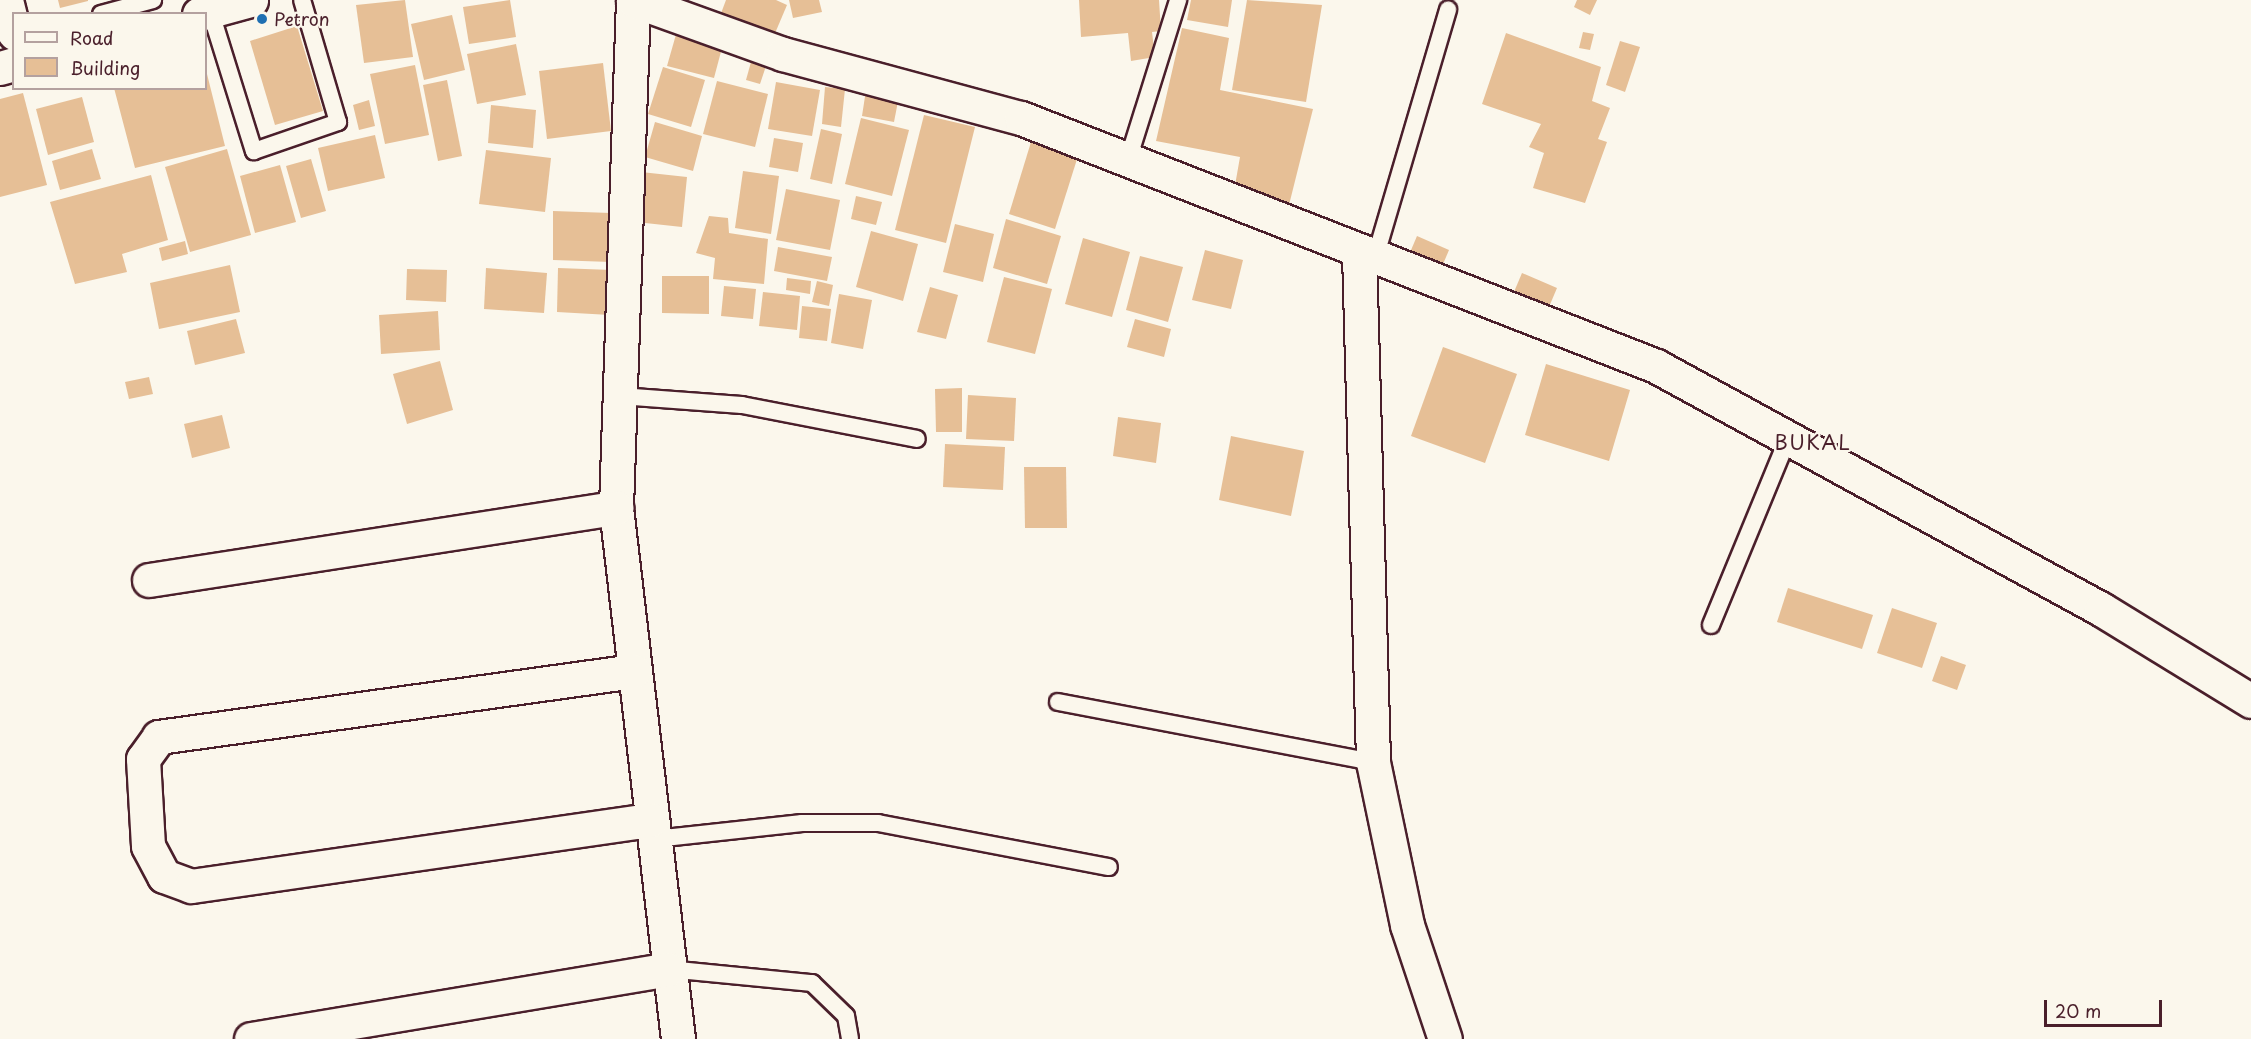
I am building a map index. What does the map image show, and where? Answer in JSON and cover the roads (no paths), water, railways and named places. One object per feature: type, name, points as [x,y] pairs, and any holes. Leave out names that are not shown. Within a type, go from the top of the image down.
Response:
[{"type":"street","points":[[6,0],[12,25]]},
{"type":"street","points":[[204,12],[251,0]]},
{"type":"street","points":[[678,1039],[668,969],[616,508],[633,0],[783,54],[1021,118],[1656,366],[2101,609],[2251,702]]},
{"type":"street","points":[[1367,255],[1372,762],[1407,925],[1445,1039]]},
{"type":"street","points":[[149,580],[616,508]]},
{"type":"street","points":[[634,671],[159,737],[143,759],[148,846],[164,876],[191,886],[653,830]]},
{"type":"street","points":[[251,1039],[668,969]]},
{"type":"lane","points":[[108,12],[153,0]]},
{"type":"lane","points":[[207,20],[254,151],[338,122],[302,0]]},
{"type":"lane","points":[[1128,160],[1178,0]]},
{"type":"lane","points":[[1367,255],[1448,10]]},
{"type":"lane","points":[[620,396],[742,405],[917,439]]},
{"type":"lane","points":[[1711,625],[1788,438]]},
{"type":"lane","points":[[1058,702],[1372,762]]},
{"type":"lane","points":[[653,830],[802,823],[878,823],[1109,867]]},
{"type":"lane","points":[[668,969],[813,983],[846,1016],[850,1039]]},
{"type":"place","name":"Petron","points":[[262,19]]},
{"type":"district","name":"BUKAL","points":[[1813,442]]}]
